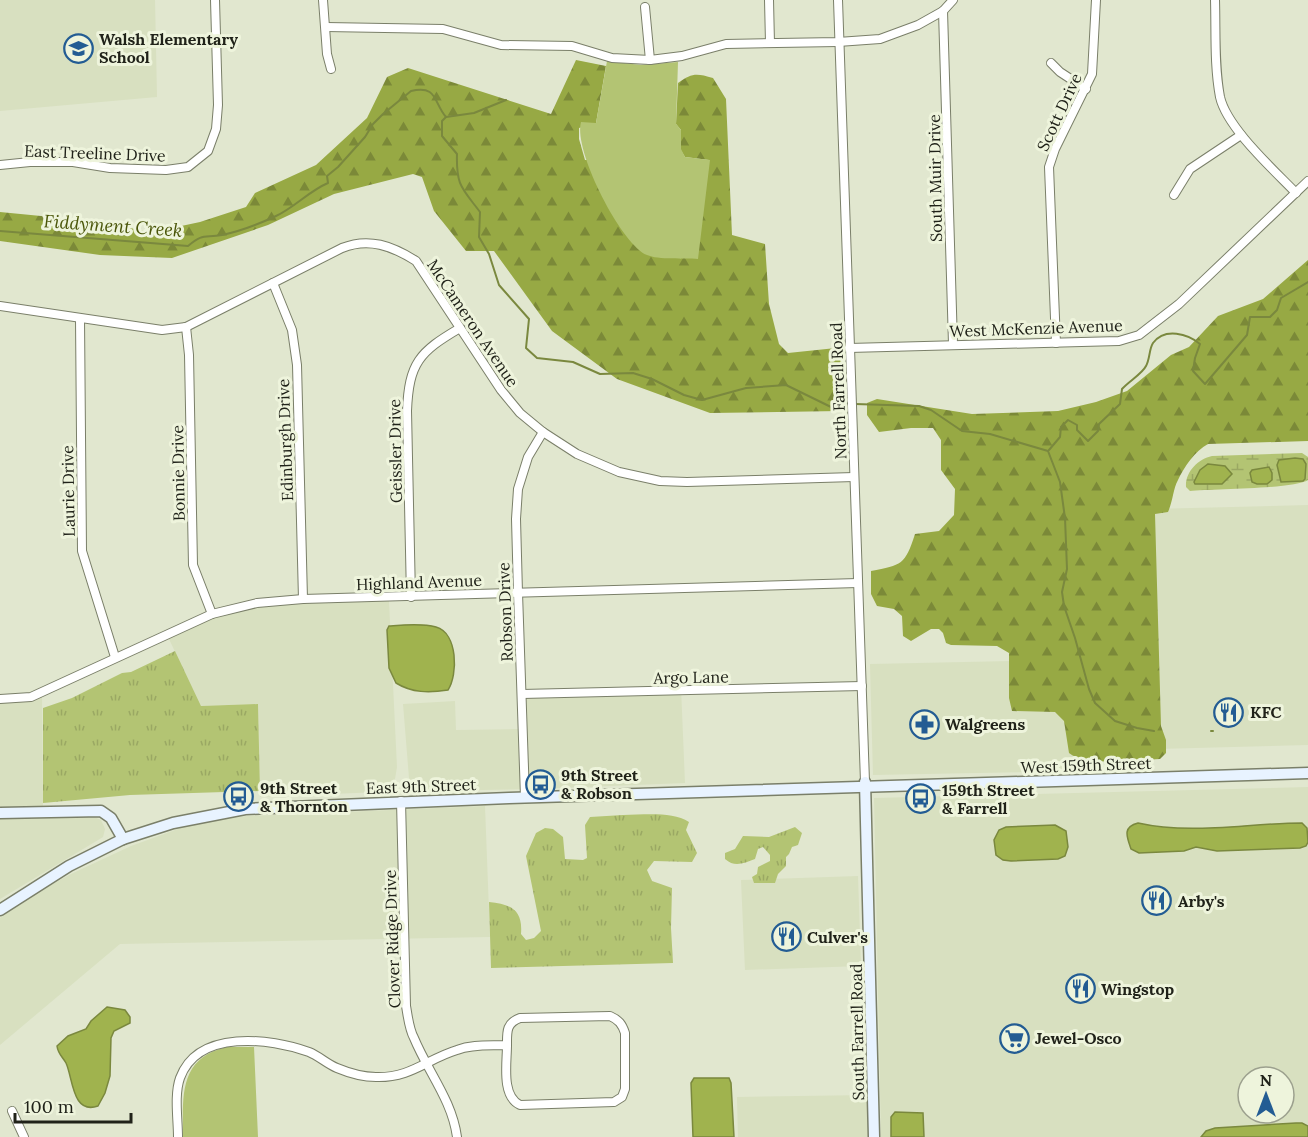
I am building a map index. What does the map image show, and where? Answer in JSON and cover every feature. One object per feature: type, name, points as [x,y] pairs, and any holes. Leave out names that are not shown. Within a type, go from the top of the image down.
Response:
[{"type":"main road","name":"West 159th Street","points":[[865,784],[1308,773]]},
{"type":"main road","name":"East 9th Street","points":[[0,910],[66,867],[123,839],[173,823],[245,809],[865,784]]},
{"type":"main road","name":"South Farrell Road","points":[[865,784],[869,859],[874,1137]]},
{"type":"main road","points":[[0,813],[101,811],[111,818],[123,839]]},
{"type":"street","name":"East Treeline Drive","points":[[0,165],[73,162],[110,168],[166,170],[188,167],[208,151],[216,129],[218,105],[215,0]]},
{"type":"street","points":[[323,0],[327,54],[331,69]]},
{"type":"street","points":[[769,0],[770,43]]},
{"type":"street","name":"North Farrell Road","points":[[838,0],[838,42],[844,121],[849,348],[865,784]]},
{"type":"street","points":[[326,27],[443,29],[501,45],[572,46],[612,58],[650,60],[682,56],[726,44],[838,42],[892,36],[943,11],[953,0]]},
{"type":"street","name":"Scott Drive","points":[[1056,343],[1049,167],[1055,149],[1092,74],[1096,0]]},
{"type":"street","points":[[1215,0],[1216,64],[1221,99],[1240,135],[1296,193]]},
{"type":"street","points":[[645,7],[650,60]]},
{"type":"street","name":"South Muir Drive","points":[[943,11],[953,344]]},
{"type":"street","points":[[1051,63],[1060,72],[1086,88]]},
{"type":"street","points":[[1174,195],[1190,169],[1240,135]]},
{"type":"street","name":"West McKenzie Avenue","points":[[849,348],[1119,341],[1139,335],[1179,304],[1308,182]]},
{"type":"street","name":"McCameron Avenue","points":[[0,306],[162,330],[186,327],[347,246],[370,243],[386,245],[416,261],[501,390],[520,413],[543,432],[577,454],[598,464],[637,477],[660,481],[854,477]]},
{"type":"street","name":"Edinburgh Drive","points":[[273,283],[292,330],[297,365],[303,599]]},
{"type":"street","name":"Laurie Drive","points":[[80,319],[82,551],[115,657]]},
{"type":"street","name":"Bonnie Drive","points":[[186,327],[189,355],[193,564],[212,614]]},
{"type":"street","name":"Geissler Drive","points":[[411,597],[408,386],[414,367],[432,344],[460,328]]},
{"type":"street","name":"Robson Drive","points":[[525,797],[516,519],[518,489],[528,457],[543,432]]},
{"type":"street","name":"Highland Avenue","points":[[0,699],[31,697],[212,614],[257,603],[303,599],[858,583]]},
{"type":"street","name":"Argo Lane","points":[[522,694],[862,686]]},
{"type":"street","name":"Clover Ridge Drive","points":[[401,801],[406,1006],[413,1036],[444,1095],[455,1124],[457,1137]]},
{"type":"street","points":[[610,1016],[618,1019],[625,1033],[626,1089],[622,1097],[614,1102],[520,1105],[513,1102],[509,1094],[507,1045],[508,1026],[520,1018],[610,1016]]},
{"type":"street","points":[[178,1137],[180,1079],[195,1055],[220,1043],[264,1042],[292,1047],[312,1053],[336,1068],[376,1077],[411,1072],[458,1049],[507,1045]]},
{"type":"street","points":[[12,1111],[24,1137]]},
{"type":"shaded area","name":"Walsh Elementary School","points":[[0,0],[155,0],[157,97],[0,111]]},
{"type":"shaded area","points":[[1303,459],[1306,464],[1305,479],[1281,482],[1277,465],[1279,460]]},
{"type":"shaded area","points":[[1208,464],[1225,466],[1232,474],[1222,484],[1195,484],[1200,470]]},
{"type":"shaded area","points":[[1269,467],[1272,480],[1267,484],[1252,482],[1250,473],[1252,470]]},
{"type":"shaded area","points":[[1308,505],[1308,745],[1157,749],[1151,509]]},
{"type":"shaded area","points":[[389,601],[397,767],[395,779],[389,789],[380,792],[260,797],[258,704],[201,706],[168,637],[216,617],[276,604]]},
{"type":"shaded area","points":[[389,626],[436,627],[449,637],[454,665],[448,690],[421,691],[408,689],[396,683],[389,668],[387,630]]},
{"type":"shaded area","points":[[1011,661],[1077,704],[1079,771],[873,775],[870,664]]},
{"type":"shaded area","points":[[681,687],[685,783],[425,791],[413,785],[409,778],[403,704],[455,701],[456,730],[519,729],[518,691]]},
{"type":"shaded area","points":[[42,696],[43,809],[0,811],[0,701]]},
{"type":"shaded area","points":[[1308,787],[1308,1137],[881,1137],[874,798]]},
{"type":"shaded area","points":[[485,806],[490,937],[120,944],[0,1045],[0,918],[27,898],[71,874],[131,846],[189,825],[246,816]]},
{"type":"shaded area","points":[[86,813],[101,820],[105,829],[103,837],[0,899],[0,816]]},
{"type":"shaded area","points":[[1138,823],[1199,828],[1302,823],[1307,828],[1308,842],[1306,846],[1300,848],[1217,851],[1196,847],[1184,851],[1139,853],[1131,849],[1127,833],[1130,827]]},
{"type":"shaded area","points":[[1055,825],[1066,831],[1068,847],[1065,856],[1058,859],[1011,861],[1003,860],[996,855],[994,840],[999,830],[1006,827]]},
{"type":"shaded area","points":[[858,876],[861,966],[745,970],[741,880]]},
{"type":"shaded area","points":[[107,1007],[125,1010],[130,1017],[130,1023],[114,1031],[111,1038],[110,1076],[105,1093],[98,1106],[89,1107],[78,1100],[66,1063],[57,1046],[68,1036],[86,1029],[91,1021]]},
{"type":"shaded area","points":[[694,1078],[729,1078],[734,1137],[693,1137],[691,1083]]},
{"type":"shaded area","points":[[870,1095],[871,1137],[738,1137],[737,1097]]},
{"type":"shaded area","points":[[895,1112],[923,1113],[924,1137],[891,1137],[891,1117]]},
{"type":"shaded area","points":[[1296,1123],[1308,1126],[1308,1137],[1201,1137],[1206,1131],[1215,1128]]},
{"type":"green space","points":[[576,60],[606,66],[596,123],[579,128],[579,139],[585,160],[709,160],[685,157],[680,149],[681,130],[676,124],[678,83],[694,75],[713,78],[726,99],[732,235],[765,244],[769,304],[779,344],[788,353],[836,348],[842,353],[840,411],[710,413],[617,379],[552,331],[494,251],[466,251],[434,211],[422,177],[413,174],[334,194],[268,225],[172,258],[100,255],[0,241],[0,212],[82,220],[153,232],[200,222],[246,207],[255,193],[316,165],[367,118],[387,77],[408,68],[551,114]]},
{"type":"green space","points":[[607,61],[641,65],[678,62],[676,124],[681,130],[681,149],[685,157],[710,160],[698,259],[647,255],[636,247],[625,234],[601,195],[584,153],[580,135],[581,122],[596,123]]},
{"type":"green space","points":[[1308,260],[1308,441],[1208,444],[1194,455],[1183,470],[1176,484],[1168,512],[1155,514],[1161,726],[1166,740],[1166,753],[1160,759],[1112,762],[1087,760],[1069,753],[1064,721],[1055,712],[1012,711],[1009,698],[1009,653],[997,646],[951,645],[946,643],[939,629],[931,629],[911,641],[903,636],[902,616],[894,609],[877,606],[871,594],[871,571],[901,562],[915,534],[939,531],[954,515],[955,489],[941,470],[941,440],[933,428],[879,432],[867,415],[867,403],[877,399],[972,414],[1058,411],[1096,402],[1127,391],[1171,355],[1189,347],[1218,316],[1263,299]]},
{"type":"green space","points":[[1302,453],[1308,457],[1308,480],[1300,483],[1270,487],[1190,491],[1186,487],[1186,481],[1193,467],[1212,456]]},
{"type":"green space","points":[[175,651],[201,706],[258,704],[260,791],[130,795],[43,803],[43,708],[72,698],[122,673],[131,672]]},
{"type":"green space","points":[[666,815],[689,822],[686,830],[697,853],[692,862],[654,861],[647,870],[652,881],[672,888],[673,963],[491,968],[489,902],[504,904],[518,914],[521,934],[526,940],[534,938],[541,931],[526,856],[536,833],[545,828],[553,829],[563,837],[565,859],[583,860],[587,858],[585,825],[590,817]]},
{"type":"green space","points":[[795,827],[802,833],[798,845],[792,847],[786,857],[786,866],[778,874],[775,883],[754,883],[752,877],[757,874],[758,867],[770,861],[770,855],[763,847],[758,849],[755,859],[747,862],[736,864],[725,859],[725,853],[735,849],[743,836],[769,837]]},
{"type":"green space","points":[[227,1047],[254,1047],[258,1137],[183,1137],[184,1094],[192,1070],[199,1060],[211,1052]]},
{"type":"waterway","name":"Fiddyment Creek","points":[[0,231],[188,246],[201,238],[222,235],[270,219],[328,183],[327,176],[365,137],[373,124],[411,91],[426,90],[431,93],[446,117]]},
{"type":"waterway","points":[[446,117],[474,113],[506,100]]},
{"type":"waterway","name":"Fiddyment Creek","points":[[446,117],[442,121],[442,136],[457,154],[461,186],[480,212],[479,237],[489,254],[499,285],[529,319],[526,348],[537,358],[573,362],[600,374],[633,373],[652,379],[684,395],[702,400],[746,388],[786,385],[831,407],[849,405]]},
{"type":"waterway","name":"Fiddyment Creek","points":[[1049,450],[1060,437],[1061,427],[1068,420],[1077,425],[1077,430],[1088,441],[1098,431],[1099,424],[1120,404],[1122,389],[1144,369],[1152,345],[1158,338],[1176,334],[1189,337],[1200,344],[1193,371],[1205,384],[1247,335],[1250,317],[1270,317],[1277,310],[1281,298],[1308,282]]},
{"type":"waterway","name":"Fiddyment Creek","points":[[855,404],[919,406],[931,410],[962,431],[990,434],[1048,451]]},
{"type":"waterway","points":[[1048,451],[1060,482],[1065,518],[1067,569],[1062,592],[1064,606],[1089,689],[1095,703],[1115,721],[1154,731]]},
{"type":"place","name":"Walsh Elementary School","points":[[78,48]]},
{"type":"place","name":"KFC","points":[[1229,712]]},
{"type":"place","name":"Walgreens","points":[[924,724]]},
{"type":"place","name":"9th Street & Robson","points":[[540,784]]},
{"type":"place","name":"9th Street & Thornton","points":[[239,797]]},
{"type":"place","name":"159th Street & Farrell","points":[[921,799]]},
{"type":"place","name":"Arby's","points":[[1157,901]]},
{"type":"place","name":"Culver's","points":[[786,937]]},
{"type":"place","name":"Wingstop","points":[[1080,989]]},
{"type":"place","name":"Jewel-Osco","points":[[1014,1038]]}]
